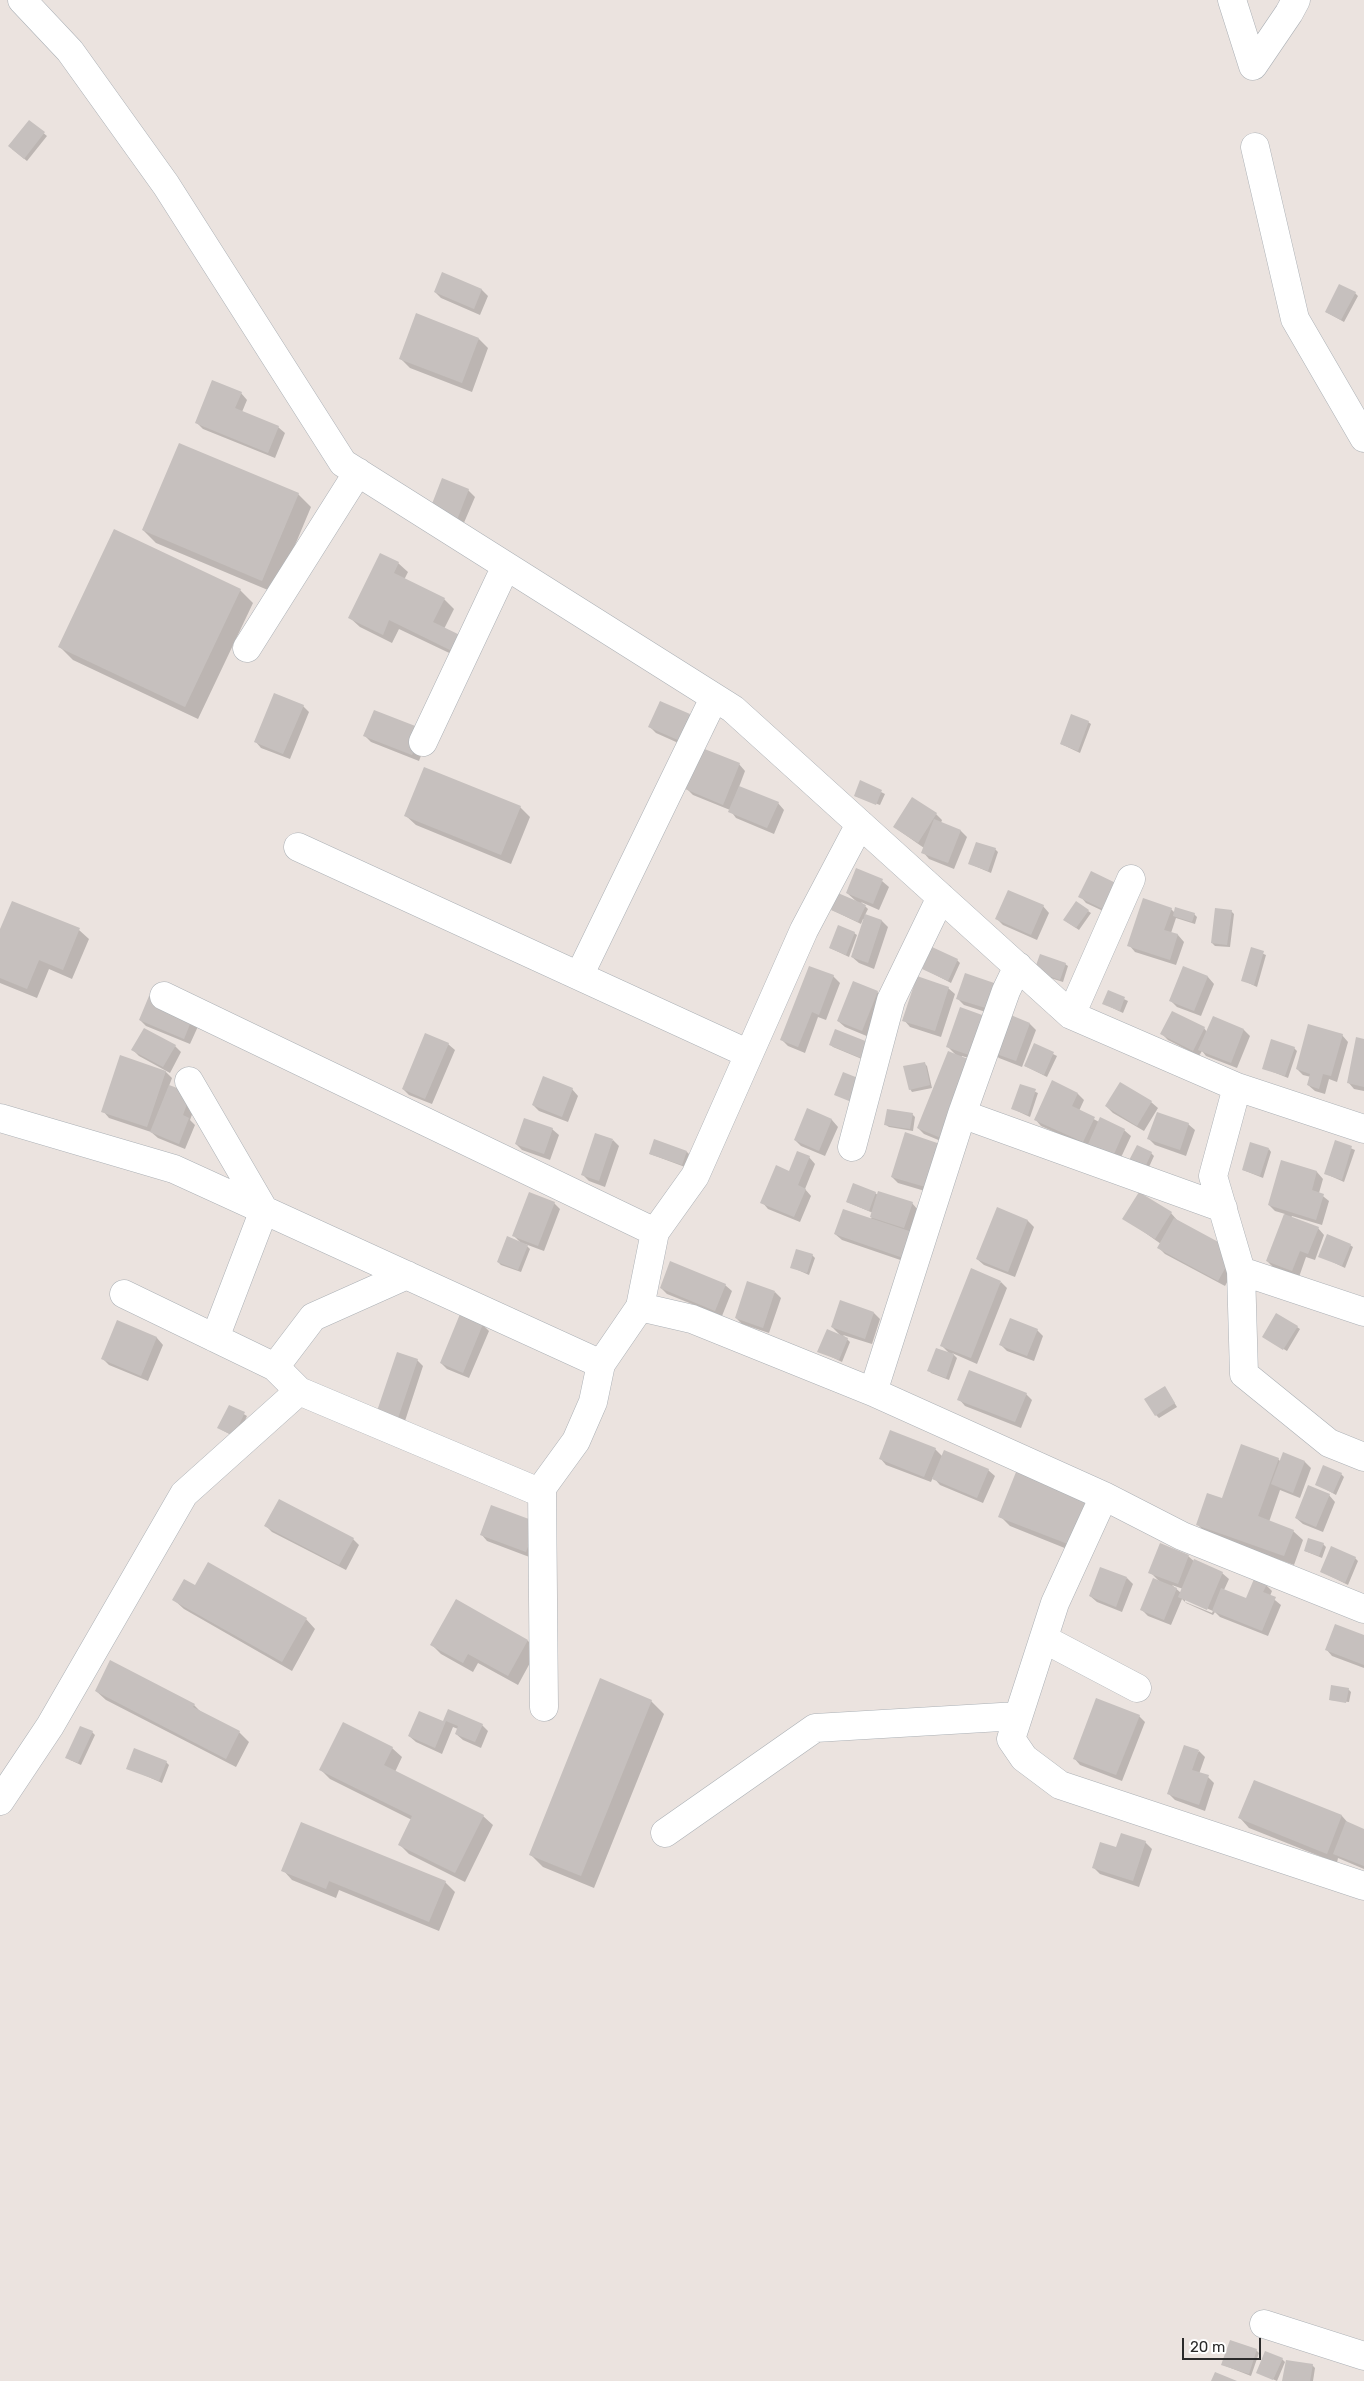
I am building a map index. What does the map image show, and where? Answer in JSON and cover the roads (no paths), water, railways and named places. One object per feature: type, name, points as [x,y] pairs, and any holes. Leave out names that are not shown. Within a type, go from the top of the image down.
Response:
[{"type":"street","points":[[22,0],[70,51],[155,169],[343,463],[733,709],[1071,1015],[1237,1087],[1364,1129]]},
{"type":"street","points":[[1232,0],[1253,66],[1290,13],[1296,0]]},
{"type":"street","points":[[1256,147],[1295,319],[1364,438]]},
{"type":"street","points":[[247,648],[358,472]]},
{"type":"street","points":[[423,742],[506,566]]},
{"type":"street","points":[[580,976],[714,698]]},
{"type":"street","points":[[124,1294],[275,1367],[299,1391],[539,1492],[576,1441],[593,1402],[601,1364],[640,1307],[655,1232],[695,1176],[804,930],[860,824]]},
{"type":"street","points":[[298,847],[750,1054]]},
{"type":"street","points":[[1071,1015],[1131,880]]},
{"type":"street","points":[[852,1146],[891,1000],[941,897]]},
{"type":"street","points":[[873,1392],[962,1114],[1006,991],[1018,966]]},
{"type":"street","points":[[164,996],[655,1232]]},
{"type":"street","points":[[189,1081],[264,1210]]},
{"type":"street","points":[[1237,1087],[1213,1176],[1241,1271],[1244,1374],[1329,1443],[1364,1457]]},
{"type":"street","points":[[962,1114],[1223,1208]]},
{"type":"street","points":[[0,1118],[174,1169],[601,1364]]},
{"type":"street","points":[[215,1338],[264,1210]]},
{"type":"street","points":[[1241,1271],[1364,1312]]},
{"type":"street","points":[[275,1367],[313,1316],[407,1275]]},
{"type":"street","points":[[640,1307],[692,1319],[873,1392],[1104,1496],[1182,1536],[1364,1609]]},
{"type":"street","points":[[0,1801],[50,1726],[184,1494],[299,1391]]},
{"type":"street","points":[[542,1488],[544,1707]]},
{"type":"street","points":[[1104,1496],[1055,1603],[1011,1739],[1024,1758],[1060,1786],[1364,1886]]},
{"type":"street","points":[[1044,1639],[1137,1688]]},
{"type":"street","points":[[665,1833],[815,1728],[1018,1716]]},
{"type":"street","points":[[1264,2324],[1364,2356]]}]
